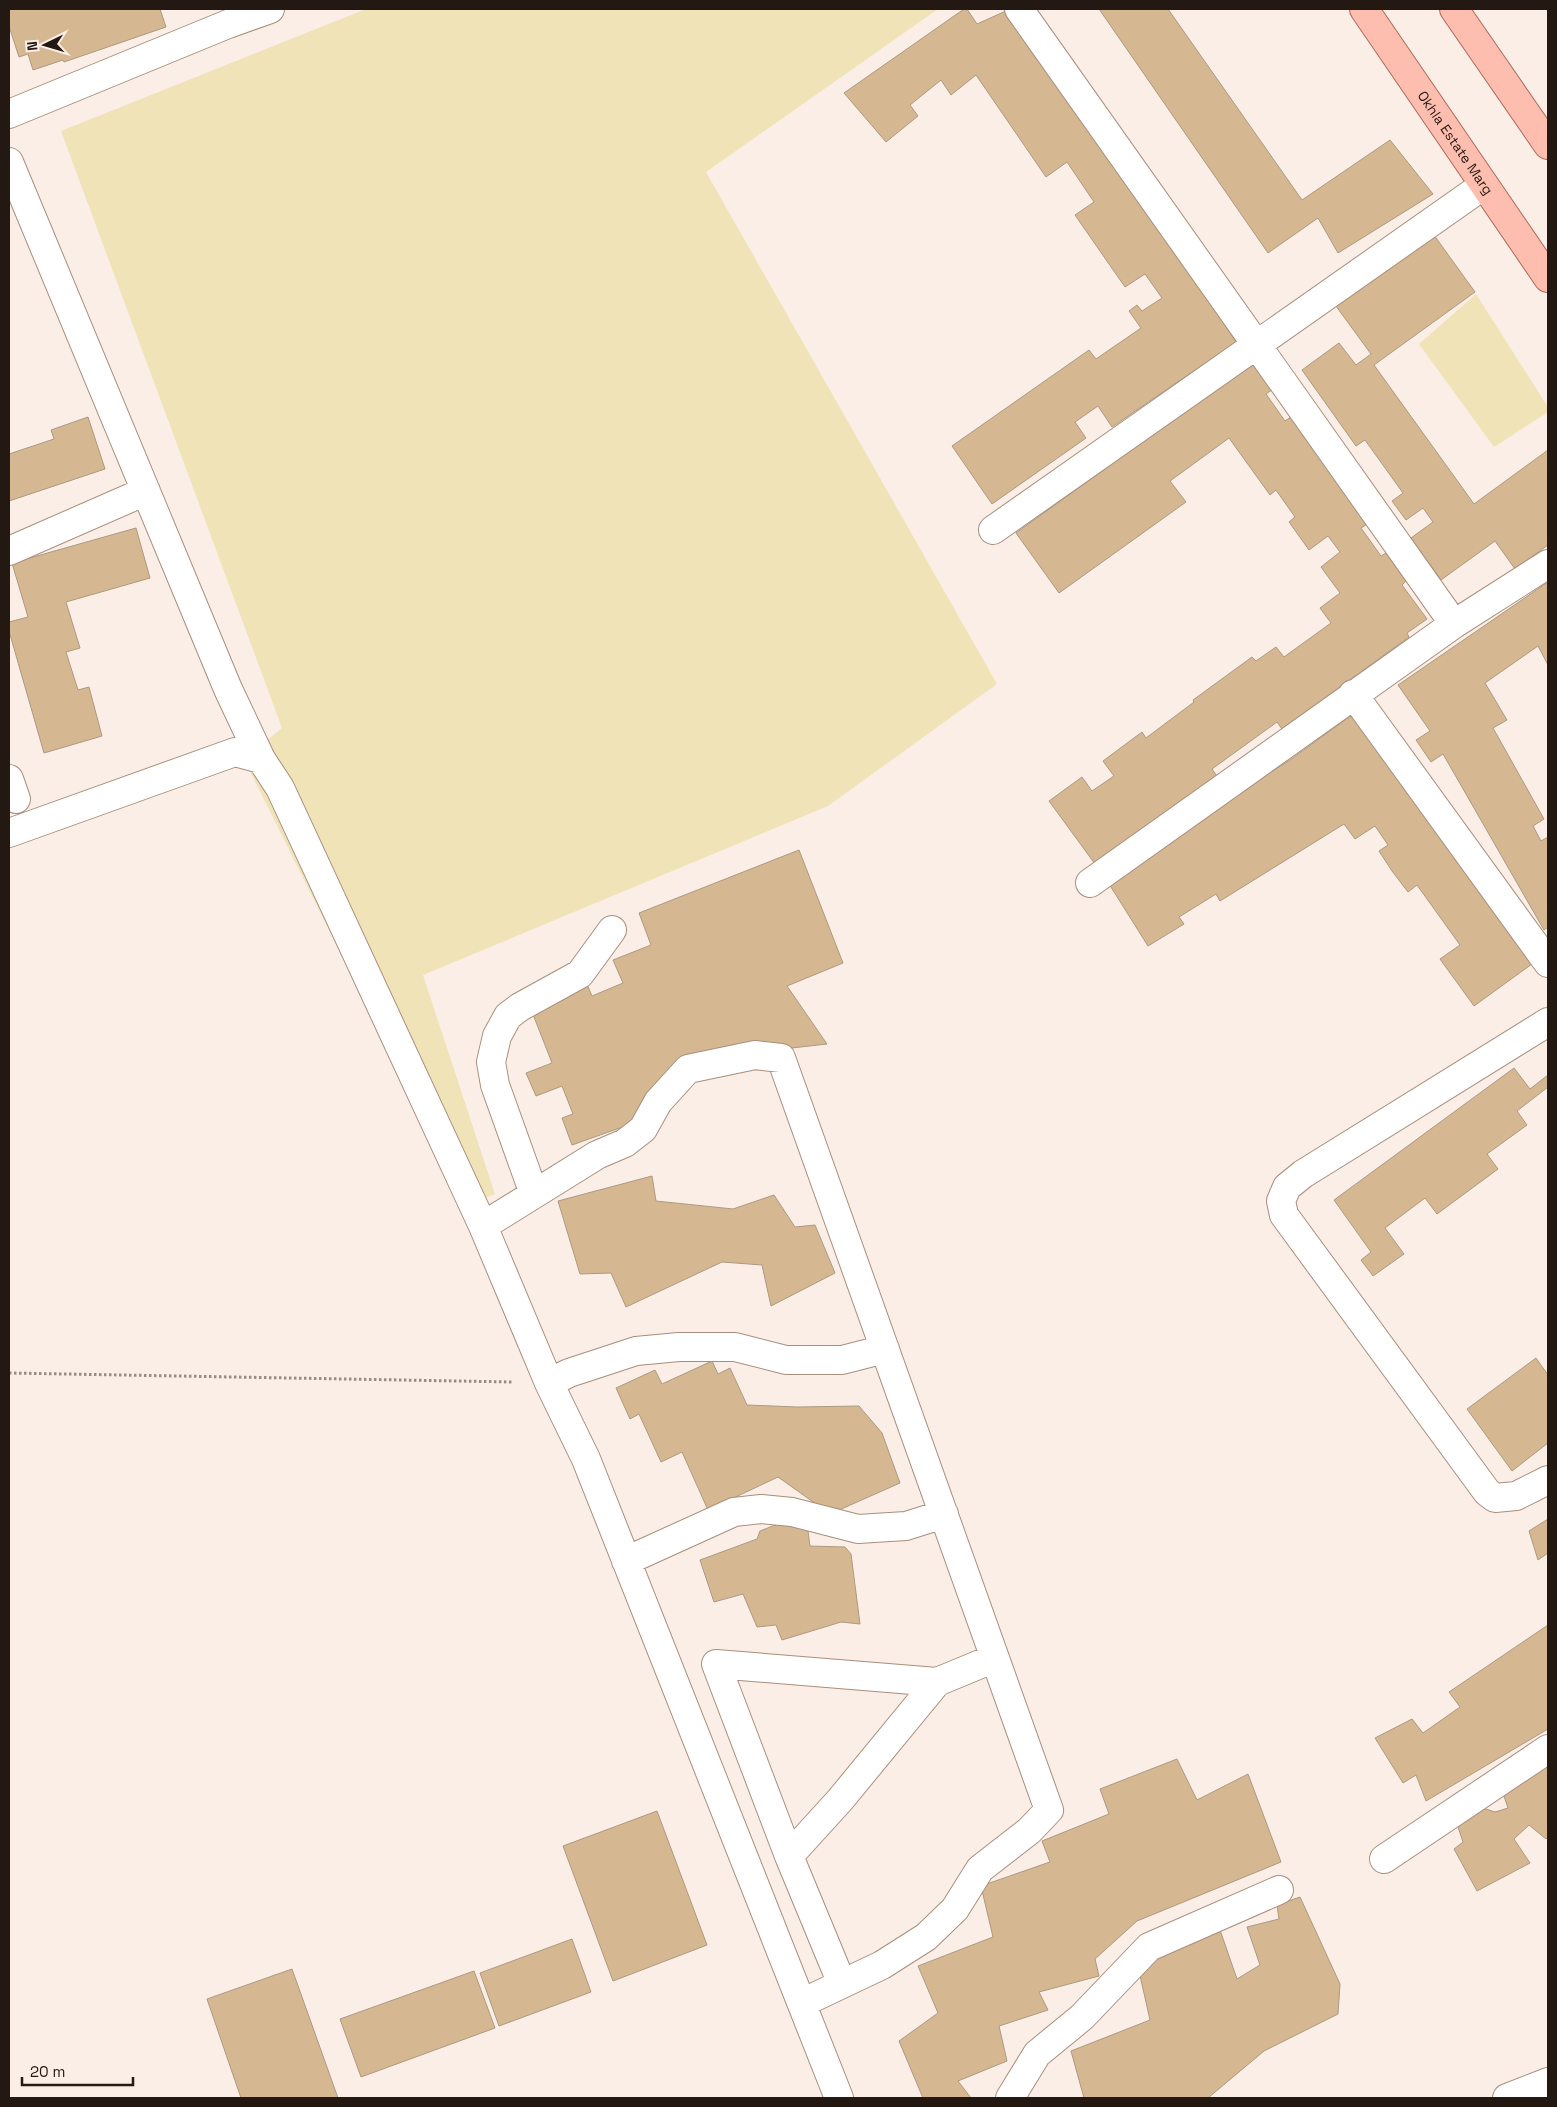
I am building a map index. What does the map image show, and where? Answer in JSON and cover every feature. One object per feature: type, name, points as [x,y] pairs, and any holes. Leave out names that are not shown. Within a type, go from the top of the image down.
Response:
[{"type":"main road","name":"Okhla Estate Marg","points":[[1364,9],[1548,278]]},
{"type":"main road","points":[[1454,9],[1548,146]]},
{"type":"street","points":[[9,114],[225,16],[270,9]]},
{"type":"street","points":[[1019,9],[1454,624]]},
{"type":"street","points":[[9,162],[228,689],[261,759],[280,788],[483,1226],[549,1383],[586,1459],[839,2098]]},
{"type":"street","points":[[993,530],[1484,185]]},
{"type":"street","points":[[9,550],[146,491]]},
{"type":"street","points":[[1090,883],[1353,694],[1454,624],[1548,564]]},
{"type":"street","points":[[1353,694],[1548,963]]},
{"type":"street","points":[[9,833],[235,752],[261,759]]},
{"type":"street","points":[[534,1194],[495,1085],[491,1062],[497,1036],[508,1016],[520,1007],[580,974],[612,930]]},
{"type":"street","points":[[1548,1022],[1303,1174],[1287,1188],[1282,1201],[1284,1215],[1314,1258],[1487,1492],[1495,1498],[1516,1496],[1548,1480]]},
{"type":"street","points":[[483,1226],[598,1156],[626,1143],[643,1129],[658,1102],[688,1069],[755,1055],[781,1058],[1049,1810],[1029,1831],[980,1869],[956,1909],[926,1937],[882,1965],[802,2003]]},
{"type":"street","points":[[549,1383],[570,1373],[636,1351],[679,1347],[735,1347],[786,1360],[842,1360],[885,1350]]},
{"type":"street","points":[[626,1561],[734,1512],[761,1510],[792,1512],[858,1529],[906,1526],[944,1514]]},
{"type":"street","points":[[842,1984],[789,1856],[716,1664],[937,1682],[995,1658]]},
{"type":"street","points":[[789,1856],[840,1800],[937,1682]]},
{"type":"street","points":[[1384,1859],[1548,1749]]},
{"type":"street","points":[[1010,2098],[1037,2054],[1082,2018],[1149,1947],[1279,1890]]},
{"type":"street","points":[[1507,2098],[1548,2082]]},
{"type":"path","points":[[9,1373],[549,1383]]},
{"type":"shaded area","points":[[366,9],[938,9],[706,172],[997,684],[828,806],[423,975],[495,1194],[466,1206],[244,759],[282,728],[61,131]]},
{"type":"shaded area","points":[[1476,294],[1548,407],[1548,412],[1494,447],[1419,344]]},
{"type":"building","points":[[160,9],[166,27],[64,62],[63,60],[33,70],[28,54],[19,57],[9,26],[9,10]]},
{"type":"building","points":[[964,9],[967,9],[977,24],[1008,10],[1059,72],[1236,342],[1112,427],[1098,406],[1075,422],[1086,438],[992,504],[952,446],[1089,350],[1096,359],[1141,328],[1129,311],[1137,305],[1142,311],[1162,298],[1145,274],[1125,287],[1075,215],[1094,202],[1067,162],[1046,177],[976,75],[951,95],[941,80],[910,105],[918,116],[886,142],[844,93]]},
{"type":"building","points":[[1099,9],[1168,9],[1302,200],[1390,140],[1433,194],[1338,253],[1318,218],[1268,253]]},
{"type":"building","points":[[1431,231],[1475,292],[1374,365],[1474,504],[1548,450],[1548,545],[1515,569],[1495,541],[1441,580],[1411,538],[1433,522],[1423,508],[1406,520],[1392,501],[1403,493],[1365,440],[1356,446],[1302,370],[1339,343],[1356,365],[1371,354],[1333,302]]},
{"type":"building","points":[[1253,362],[1276,387],[1266,394],[1285,421],[1295,414],[1372,521],[1361,528],[1381,556],[1386,553],[1406,581],[1402,585],[1427,619],[1407,633],[1409,637],[1282,729],[1277,722],[1212,769],[1217,776],[1095,864],[1049,801],[1082,777],[1092,791],[1114,776],[1103,761],[1142,732],[1146,738],[1194,702],[1193,700],[1252,657],[1256,661],[1276,647],[1284,657],[1331,623],[1320,608],[1340,593],[1321,567],[1340,552],[1328,536],[1309,550],[1289,522],[1295,517],[1276,490],[1270,495],[1229,438],[1170,481],[1186,502],[1059,593],[1016,533]]},
{"type":"building","points":[[88,417],[105,469],[9,501],[9,454],[54,439],[51,430]]},
{"type":"building","points":[[136,528],[150,578],[66,602],[80,648],[66,652],[78,690],[89,687],[102,736],[44,753],[9,631],[9,622],[28,617],[12,563]]},
{"type":"building","points":[[1548,582],[1548,665],[1538,646],[1485,683],[1507,720],[1493,728],[1544,819],[1533,826],[1541,841],[1548,837],[1548,927],[1544,930],[1443,754],[1431,762],[1416,740],[1430,731],[1398,685]]},
{"type":"building","points":[[1353,714],[1532,964],[1474,1006],[1440,959],[1460,945],[1417,885],[1408,892],[1392,871],[1379,851],[1388,845],[1375,826],[1355,839],[1344,824],[1220,901],[1216,894],[1179,917],[1184,924],[1148,946],[1104,876],[1290,760]]},
{"type":"building","points":[[799,850],[843,963],[787,986],[827,1044],[686,1060],[645,1119],[572,1145],[562,1118],[573,1114],[562,1086],[536,1096],[526,1073],[552,1063],[529,1004],[586,982],[592,996],[623,983],[613,960],[651,945],[639,913]]},
{"type":"building","points":[[1514,1068],[1530,1089],[1548,1075],[1548,1087],[1517,1111],[1527,1125],[1487,1154],[1498,1169],[1437,1214],[1425,1198],[1385,1228],[1404,1254],[1373,1276],[1361,1260],[1371,1252],[1334,1200]]},
{"type":"building","points":[[652,1176],[656,1201],[733,1209],[774,1195],[795,1227],[815,1225],[835,1273],[771,1306],[762,1265],[722,1262],[626,1307],[611,1273],[580,1274],[558,1201]]},
{"type":"building","points":[[1536,1358],[1548,1375],[1548,1443],[1512,1471],[1467,1409]]},
{"type":"building","points":[[712,1361],[718,1374],[730,1368],[747,1405],[797,1407],[859,1406],[882,1433],[900,1483],[830,1514],[778,1477],[708,1510],[682,1452],[661,1462],[639,1414],[630,1419],[616,1388],[655,1370],[662,1384]]},
{"type":"building","points":[[1548,1519],[1548,1553],[1538,1560],[1529,1531]]},
{"type":"building","points":[[788,1520],[807,1524],[810,1546],[845,1547],[851,1554],[860,1624],[841,1622],[782,1640],[776,1625],[757,1627],[743,1594],[714,1602],[700,1560],[757,1539],[760,1531]]},
{"type":"building","points":[[1548,1625],[1548,1729],[1426,1801],[1416,1775],[1403,1783],[1375,1738],[1412,1719],[1423,1733],[1460,1707],[1449,1692]]},
{"type":"building","points":[[1177,1759],[1197,1800],[1248,1774],[1281,1862],[1137,1921],[1095,1959],[1099,1976],[1039,1992],[1048,2010],[999,2026],[1007,2061],[958,2081],[971,2098],[923,2098],[899,2041],[938,2013],[918,1966],[993,1937],[981,1886],[1050,1862],[1042,1841],[1109,1814],[1100,1789]]},
{"type":"building","points":[[1548,1762],[1548,1837],[1546,1839],[1529,1825],[1514,1839],[1530,1863],[1477,1891],[1454,1849],[1463,1842],[1457,1824],[1477,1806],[1495,1812],[1508,1808],[1503,1793]]},
{"type":"building","points":[[657,1811],[707,1945],[613,1981],[563,1846]]},
{"type":"building","points":[[1300,1897],[1340,1984],[1338,2014],[1264,2051],[1208,2098],[1084,2098],[1071,2051],[1150,2020],[1139,1971],[1155,1956],[1220,1930],[1237,1979],[1260,1965],[1247,1927],[1279,1919],[1277,1905]]},
{"type":"building","points":[[572,1939],[591,1992],[499,2026],[480,1973]]},
{"type":"building","points":[[292,1969],[338,2098],[241,2098],[207,1999]]},
{"type":"building","points":[[474,1971],[495,2028],[361,2077],[340,2019]]}]
